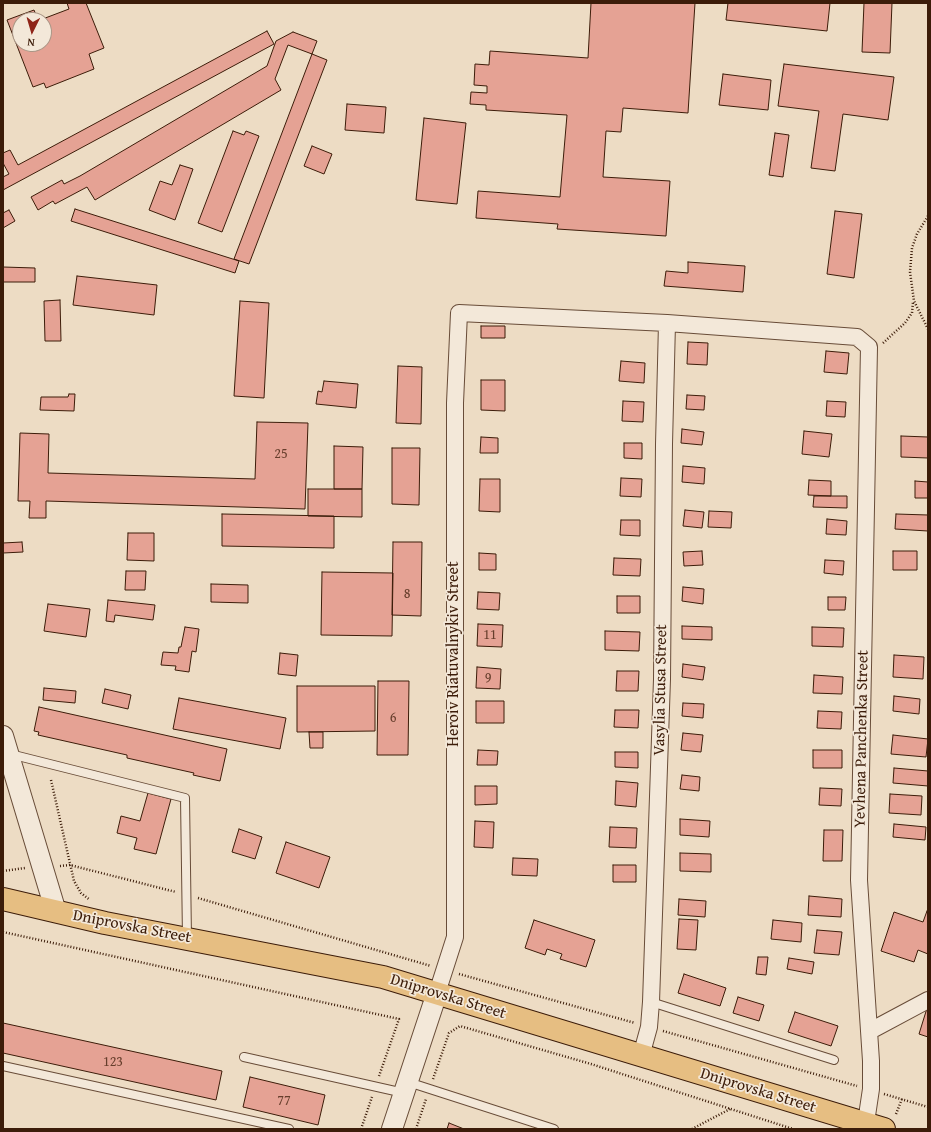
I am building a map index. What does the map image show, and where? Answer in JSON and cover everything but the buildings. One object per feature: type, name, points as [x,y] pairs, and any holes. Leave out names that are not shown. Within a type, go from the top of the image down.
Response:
[{"type":"highway","name":"Dniprovska Street","points":[[3,899],[56,912],[187,939],[383,977],[641,1056],[878,1124]]},
{"type":"street","name":"Heroiv Riatuvalnykiv Street","points":[[437,993],[454,937],[455,411],[459,313],[667,324]]},
{"type":"street","points":[[667,324],[857,337],[869,348]]},
{"type":"street","name":"Vasylia Stusa Street","points":[[641,1056],[649,1027],[651,1002],[662,679],[664,444],[667,324]]},
{"type":"street","name":"Yevhena Panchenka Street","points":[[869,348],[859,880],[870,1031],[870,1089],[878,1124]]},
{"type":"street","points":[[6,744],[56,912]]},
{"type":"street","points":[[392,1129],[437,993]]},
{"type":"street","points":[[870,1031],[928,1000]]},
{"type":"lane","points":[[6,744],[185,798],[187,939]]},
{"type":"lane","points":[[651,1002],[834,1060]]},
{"type":"lane","points":[[244,1057],[376,1086],[430,1088],[554,1129]]},
{"type":"lane","points":[[3,1066],[289,1129]]},
{"type":"path","points":[[869,348],[886,342],[896,333],[912,313],[914,301],[910,272],[912,248],[917,234],[928,216]]},
{"type":"path","points":[[914,301],[928,329]]},
{"type":"path","points":[[51,780],[74,880],[81,893],[94,903]]},
{"type":"path","points":[[3,932],[399,1018],[361,1129]]},
{"type":"path","points":[[416,1129],[449,1033],[460,1026],[591,1064],[793,1129]]},
{"type":"path","points":[[870,1089],[928,1107]]},
{"type":"path","points":[[878,1124],[902,1099]]},
{"type":"path","points":[[692,1129],[730,1109]]}]
